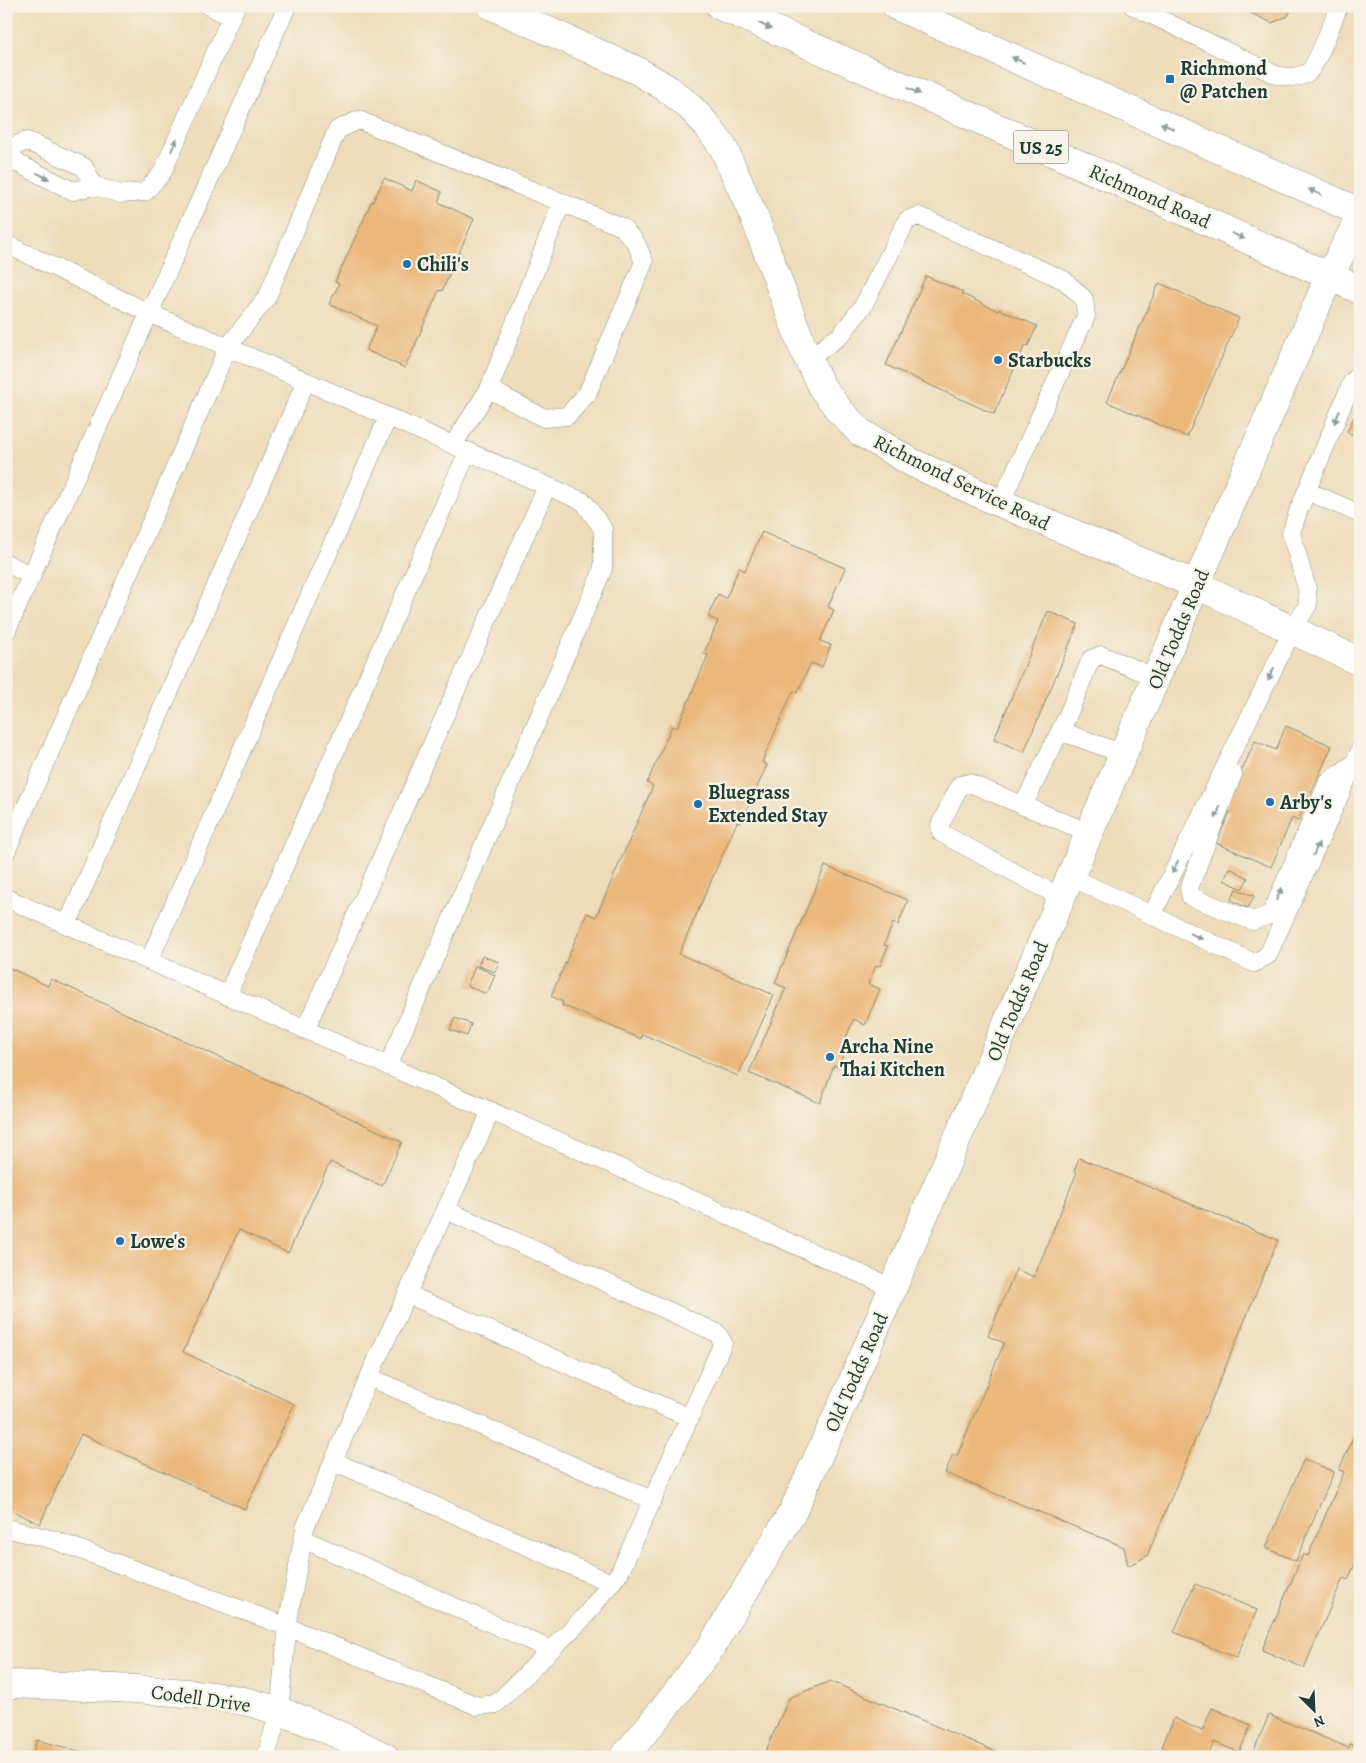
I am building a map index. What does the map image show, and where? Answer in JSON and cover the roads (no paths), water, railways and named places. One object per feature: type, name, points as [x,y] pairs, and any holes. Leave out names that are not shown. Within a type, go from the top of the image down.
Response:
[{"type":"main road","name":"Richmond Service Road","points":[[492,6],[636,70],[668,89],[689,106],[706,124],[722,146],[756,218],[808,359],[821,386],[839,410],[860,432],[911,462],[1000,504],[1197,586],[1359,660]]},
{"type":"main road","name":"Richmond Road","points":[[720,6],[1004,130],[1360,290]]},
{"type":"main road","points":[[896,6],[1360,212]]},
{"type":"main road","name":"Old Todds Road","points":[[624,1757],[670,1701],[708,1650],[792,1513],[847,1394],[1329,277],[1360,217]]},
{"type":"main road","name":"Codell Drive","points":[[6,1684],[63,1685],[186,1692],[247,1702],[279,1711],[344,1736],[386,1757]]},
{"type":"lane","points":[[94,186],[84,166],[27,141],[7,148],[17,163],[73,191],[94,186],[122,194],[145,192],[162,173],[234,12],[209,6]]},
{"type":"lane","points":[[6,632],[287,6]]},
{"type":"lane","points":[[1133,6],[1276,75],[1293,78],[1308,73],[1318,57],[1339,6]]},
{"type":"lane","points":[[6,852],[228,347],[267,297],[337,130],[359,120],[622,227],[636,243],[644,262],[587,394],[567,416],[544,418],[489,389]]},
{"type":"lane","points":[[227,996],[460,448],[489,389],[562,202]]},
{"type":"lane","points":[[808,359],[841,335],[863,306],[907,220],[919,216],[1064,280],[1084,299],[1086,316],[1000,504]]},
{"type":"lane","points":[[6,244],[150,313],[584,502],[603,529],[603,569],[388,1066]]},
{"type":"lane","points":[[1152,915],[1292,631],[1308,605],[1307,589],[1291,532],[1306,491],[1352,382],[1360,374]]},
{"type":"lane","points":[[67,926],[306,381]]},
{"type":"lane","points":[[149,961],[388,417]]},
{"type":"lane","points":[[305,1030],[547,486]]},
{"type":"lane","points":[[1306,491],[1360,514]]},
{"type":"lane","points":[[6,563],[32,576]]},
{"type":"lane","points":[[1023,806],[1060,731],[1091,659],[1101,655],[1157,678]]},
{"type":"lane","points":[[1060,731],[1124,754]]},
{"type":"lane","points":[[1242,732],[1237,764],[1189,888],[1191,897],[1254,921],[1271,914],[1328,782],[1357,757]]},
{"type":"lane","points":[[1090,832],[969,783],[960,785],[940,825],[941,834],[1066,887],[1152,915],[1254,963],[1268,955],[1357,757]]},
{"type":"lane","points":[[6,898],[893,1288]]},
{"type":"lane","points":[[266,1757],[279,1711],[288,1627],[304,1528],[369,1377],[491,1112]]},
{"type":"lane","points":[[6,1528],[54,1540],[288,1627],[477,1706],[496,1704],[585,1616],[620,1572],[723,1344],[717,1333],[446,1210]]},
{"type":"lane","points":[[407,1294],[690,1418]]},
{"type":"lane","points":[[369,1377],[652,1500]]},
{"type":"lane","points":[[333,1461],[611,1583]]},
{"type":"lane","points":[[303,1539],[551,1650]]},
{"type":"place","name":"Richmond @ Patchen","points":[[1170,79]]},
{"type":"place","name":"Chili's","points":[[407,264]]},
{"type":"place","name":"Starbucks","points":[[998,360]]},
{"type":"place","name":"Arby's","points":[[1270,802]]},
{"type":"place","name":"Bluegrass Extended Stay","points":[[698,804]]},
{"type":"place","name":"Archa Nine Thai Kitchen","points":[[830,1057]]},
{"type":"place","name":"Lowe's","points":[[120,1241]]}]
